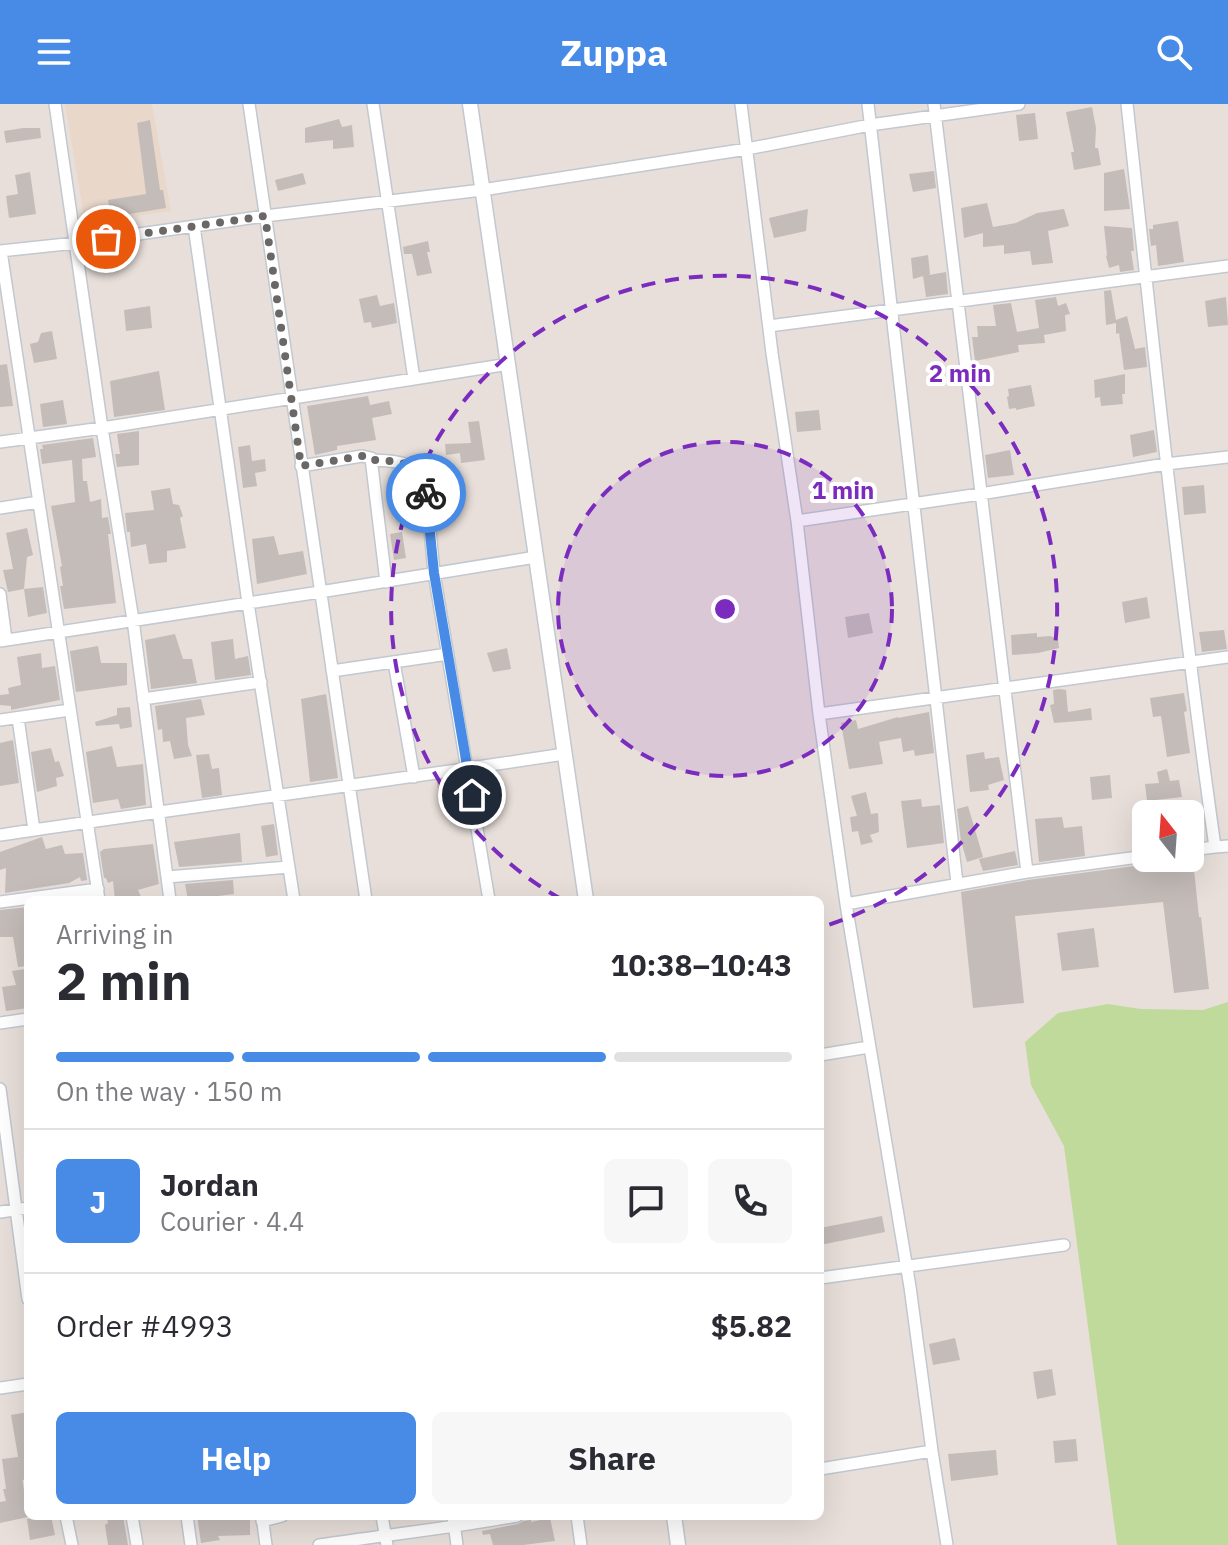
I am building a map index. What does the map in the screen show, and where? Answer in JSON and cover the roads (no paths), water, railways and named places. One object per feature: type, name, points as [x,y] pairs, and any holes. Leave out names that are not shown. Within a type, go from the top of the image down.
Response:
[{"type":"street","points":[[55,104],[133,620],[169,896]]},
{"type":"street","points":[[249,104],[365,896]]},
{"type":"street","points":[[373,104],[414,379]]},
{"type":"street","points":[[470,104],[585,896]]},
{"type":"street","points":[[741,104],[846,904],[906,1266],[947,1545]]},
{"type":"street","points":[[868,104],[957,883]]},
{"type":"street","points":[[98,895],[1,251],[482,190],[747,149],[935,109],[1019,104]]},
{"type":"street","points":[[1127,104],[1166,464],[1215,847]]},
{"type":"street","points":[[935,109],[1027,872]]},
{"type":"street","points":[[194,226],[293,896]]},
{"type":"street","points":[[769,326],[1228,266]]},
{"type":"street","points":[[0,442],[509,364]]},
{"type":"street","points":[[301,466],[362,456],[372,460],[400,461],[420,474],[426,486],[434,573],[488,896]]},
{"type":"street","points":[[797,521],[1228,457]]},
{"type":"street","points":[[372,460],[386,582]]},
{"type":"street","points":[[0,508],[39,502]]},
{"type":"street","points":[[0,594],[3,640],[536,557]]},
{"type":"street","points":[[332,671],[448,654]]},
{"type":"street","points":[[819,714],[1228,657]]},
{"type":"street","points":[[394,662],[414,777]]},
{"type":"street","points":[[143,699],[261,682]]},
{"type":"street","points":[[0,720],[70,710]]},
{"type":"street","points":[[18,718],[34,830]]},
{"type":"street","points":[[0,835],[564,754]]},
{"type":"street","points":[[1204,848],[1228,846]]},
{"type":"street","points":[[846,904],[957,883],[1132,858]]},
{"type":"street","points":[[167,877],[289,867]]},
{"type":"street","points":[[0,902],[24,900]]},
{"type":"street","points":[[0,1023],[24,1020]]},
{"type":"street","points":[[824,1054],[869,1047]]},
{"type":"street","points":[[0,1089],[22,1209],[24,1242]]},
{"type":"street","points":[[0,1212],[22,1209]]},
{"type":"street","points":[[824,1277],[1064,1245]]},
{"type":"street","points":[[0,1388],[24,1385]]},
{"type":"street","points":[[824,1468],[932,1451]]},
{"type":"street","points":[[67,1520],[72,1545]]},
{"type":"street","points":[[133,1520],[137,1545]]},
{"type":"street","points":[[188,1520],[191,1545]]},
{"type":"street","points":[[262,1520],[266,1545]]},
{"type":"street","points":[[383,1520],[386,1540]]},
{"type":"street","points":[[319,1545],[386,1540],[454,1522],[475,1520]]},
{"type":"street","points":[[578,1520],[581,1545]]},
{"type":"street","points":[[675,1520],[678,1545]]},
{"type":"street","points":[[454,1522],[457,1545]]}]
